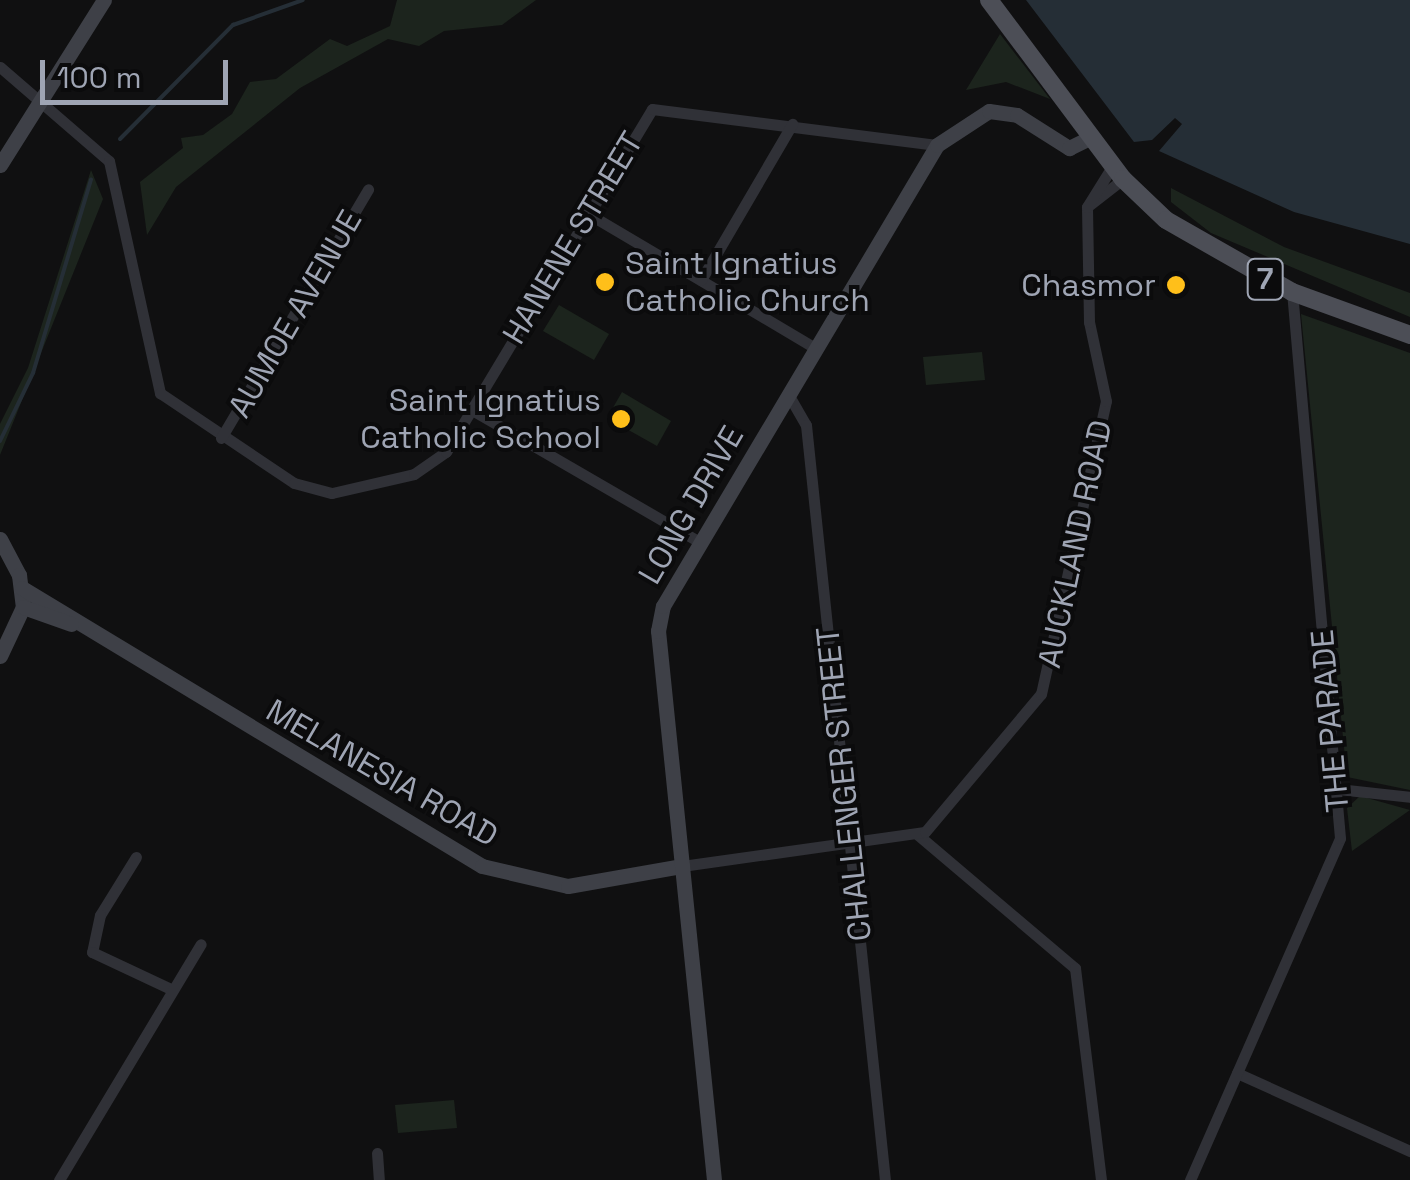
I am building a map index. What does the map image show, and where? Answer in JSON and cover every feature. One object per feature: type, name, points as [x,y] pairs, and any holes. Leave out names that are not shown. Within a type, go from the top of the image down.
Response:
[{"type":"main road","name":"7","points":[[989,0],[1118,172],[1190,238],[1292,292],[1410,335]]},
{"type":"street","points":[[0,165],[104,0]]},
{"type":"street","name":"HANENE STREET","points":[[0,67],[44,96],[114,172],[156,385],[222,438],[306,489],[346,492],[432,466],[472,410],[652,108],[937,144]]},
{"type":"street","name":"LONG DRIVE","points":[[714,1180],[658,632],[700,542],[937,144],[989,112],[1044,131],[1064,134],[1087,130]]},
{"type":"street","points":[[701,280],[792,124]]},
{"type":"street","name":"AUCKLAND ROAD","points":[[918,836],[1026,717],[1047,678],[1106,401],[1089,322],[1088,207],[1118,172]]},
{"type":"street","name":"AUMOE AVENUE","points":[[222,438],[368,189]]},
{"type":"street","points":[[587,213],[815,348]]},
{"type":"street","name":"THE PARADE","points":[[1190,1180],[1338,846],[1338,789],[1292,292]]},
{"type":"street","name":"CHALLENGER STREET","points":[[788,394],[806,425],[886,1180]]},
{"type":"street","points":[[472,410],[700,542]]},
{"type":"street","points":[[0,539],[22,588],[23,607],[0,656]]},
{"type":"street","name":"MELANESIA ROAD","points":[[22,588],[76,626],[482,866],[568,886],[682,866]]},
{"type":"street","name":"MELANESIA ROAD","points":[[23,607],[76,626]]},
{"type":"street","points":[[1338,789],[1410,797]]},
{"type":"street","points":[[682,866],[918,836],[1075,968],[1101,1180]]},
{"type":"street","points":[[136,857],[100,915],[92,952],[172,989]]},
{"type":"street","points":[[59,1180],[201,944]]},
{"type":"street","points":[[1237,1073],[1410,1151]]},
{"type":"street","points":[[377,1153],[379,1180]]},
{"type":"shaded area","points":[[397,0],[536,0],[502,25],[444,31],[419,46],[388,39],[300,88],[176,187],[147,235],[140,182],[183,148],[181,138],[203,135],[232,114],[250,82],[276,79],[330,39],[347,46],[390,26]]},
{"type":"shaded area","points":[[1026,0],[1410,0],[1410,244],[1294,212],[1159,151],[1182,124],[1175,118],[1152,140],[1134,142]]},
{"type":"shaded area","points":[[1000,34],[1050,99],[1006,82],[966,90]]},
{"type":"shaded area","points":[[91,170],[103,199],[0,455],[0,424],[28,368]]},
{"type":"shaded area","points":[[1171,188],[1284,247],[1410,293],[1410,317],[1211,233],[1171,202]]},
{"type":"shaded area","points":[[559,305],[609,334],[594,360],[543,331]]},
{"type":"shaded area","points":[[1301,314],[1410,353],[1410,790],[1347,777]]},
{"type":"shaded area","points":[[982,352],[985,380],[926,385],[923,357]]},
{"type":"shaded area","points":[[622,392],[671,421],[657,446],[607,418]]},
{"type":"shaded area","points":[[1360,796],[1410,810],[1352,851],[1347,808]]},
{"type":"shaded area","points":[[454,1100],[457,1128],[398,1133],[395,1105]]},
{"type":"waterway","points":[[120,139],[233,25],[303,0]]},
{"type":"waterway","points":[[0,441],[33,373],[91,180]]},
{"type":"place","name":"Saint Ignatius Catholic Church","points":[[605,282]]},
{"type":"place","name":"Chasmor","points":[[1176,285]]},
{"type":"place","name":"Saint Ignatius Catholic School","points":[[621,419]]}]
